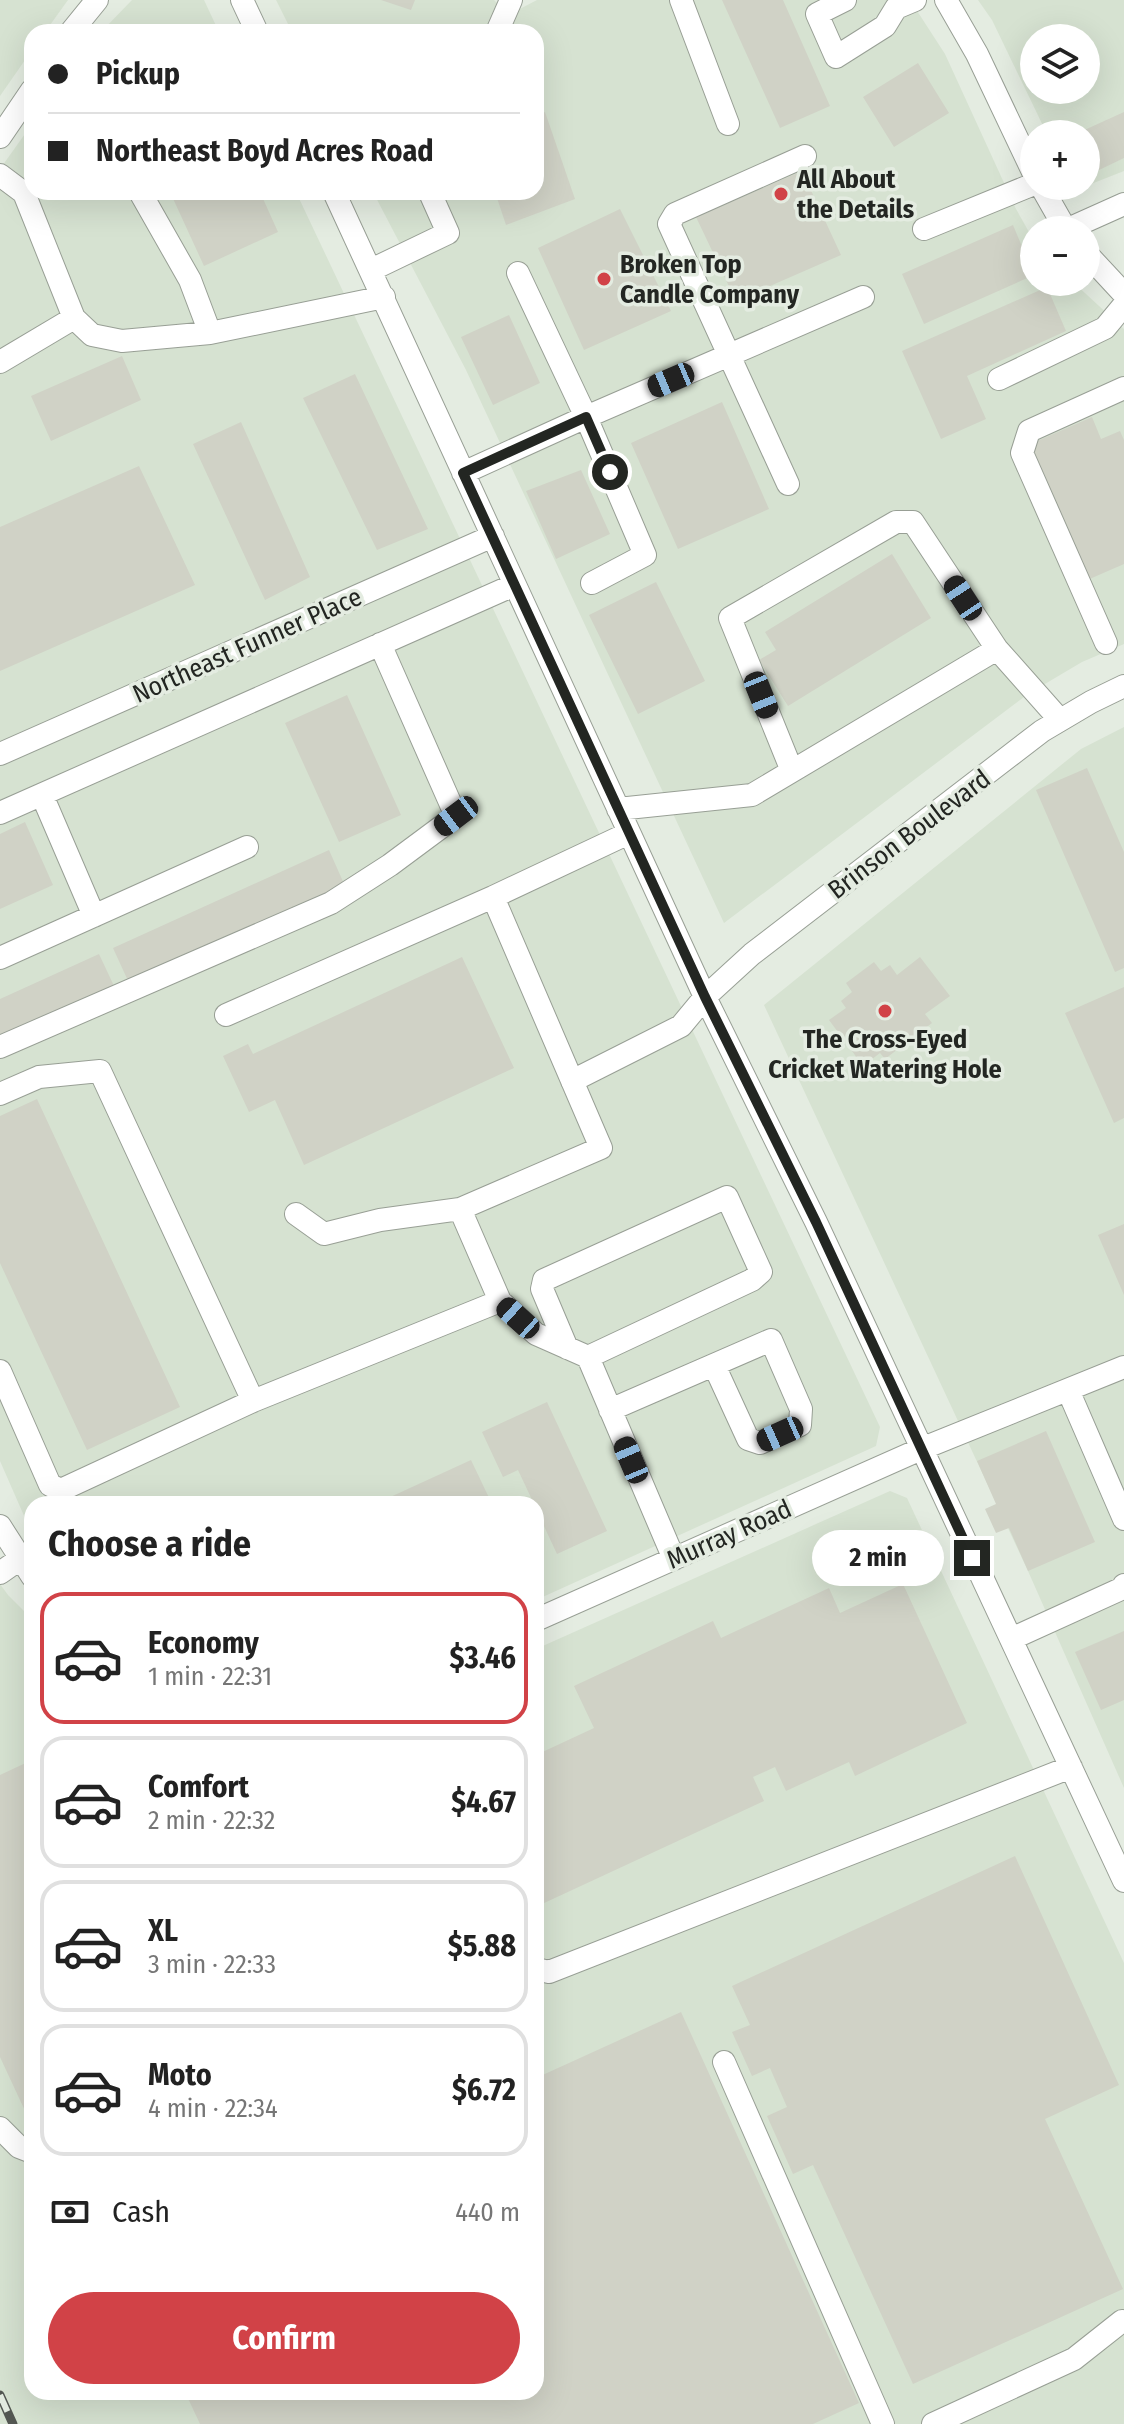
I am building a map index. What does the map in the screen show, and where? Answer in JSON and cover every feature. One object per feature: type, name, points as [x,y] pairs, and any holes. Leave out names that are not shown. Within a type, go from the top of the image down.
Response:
[{"type":"street","points":[[78,24],[97,0]]},
{"type":"street","points":[[242,0],[253,24]]},
{"type":"street","points":[[500,24],[511,0]]},
{"type":"street","points":[[681,0],[728,124]]},
{"type":"street","points":[[845,0],[817,14],[836,57],[885,26],[898,3]]},
{"type":"street","points":[[946,0],[977,54],[1020,145]]},
{"type":"street","points":[[0,137],[24,102]]},
{"type":"street","points":[[788,484],[669,224],[675,214],[805,156]]},
{"type":"street","points":[[0,175],[24,193]]},
{"type":"street","points":[[924,229],[1020,190]]},
{"type":"street","points":[[27,200],[74,318],[92,335],[122,341],[210,333],[384,297]]},
{"type":"street","points":[[145,200],[190,280],[210,333]]},
{"type":"street","points":[[338,200],[705,997],[816,1222],[1124,1881]]},
{"type":"street","points":[[371,270],[448,233],[433,200]]},
{"type":"street","points":[[1097,216],[1124,204]]},
{"type":"street","points":[[1100,268],[1124,294]]},
{"type":"street","points":[[518,273],[586,417],[645,555],[592,583]]},
{"type":"street","points":[[463,473],[863,297]]},
{"type":"street","points":[[999,379],[1105,328],[1124,305]]},
{"type":"street","points":[[0,362],[74,318]]},
{"type":"street","points":[[1106,643],[1022,453],[1029,431],[1124,388]]},
{"type":"street","points":[[792,771],[730,618],[896,522],[913,522],[997,649],[1060,720]]},
{"type":"street","name":"Northeast Funner Place","points":[[0,754],[493,536]]},
{"type":"street","points":[[0,813],[514,585]]},
{"type":"street","points":[[0,1047],[331,903],[390,865],[456,816],[380,644]]},
{"type":"street","points":[[618,809],[752,795],[997,649]]},
{"type":"street","name":"Brinson Boulevard","points":[[572,1081],[681,1026],[705,997],[752,954],[1042,731],[1124,686]]},
{"type":"street","points":[[42,795],[94,916]]},
{"type":"street","points":[[226,1015],[629,833]]},
{"type":"street","points":[[0,958],[247,847]]},
{"type":"street","points":[[296,1214],[324,1234],[380,1220],[460,1209],[601,1148],[493,897]]},
{"type":"street","points":[[0,1094],[39,1077],[100,1071],[253,1401]]},
{"type":"street","points":[[567,1348],[542,1289],[544,1280],[727,1197],[761,1272],[752,1280],[588,1357]]},
{"type":"street","points":[[460,1209],[500,1301],[536,1334],[588,1357],[674,1559]]},
{"type":"street","points":[[0,1371],[50,1485],[61,1490],[253,1401],[500,1301]]},
{"type":"street","points":[[610,1410],[771,1340],[801,1409],[800,1425],[760,1443],[748,1439],[714,1365]]},
{"type":"street","name":"Murray Road","points":[[544,1616],[921,1449],[1124,1367]]},
{"type":"street","points":[[1068,1390],[1124,1519]]},
{"type":"street","points":[[0,1526],[24,1565]]},
{"type":"street","points":[[0,1573],[24,1568]]},
{"type":"street","points":[[1011,1639],[1124,1585]]},
{"type":"street","points":[[544,1971],[549,1972],[1071,1767]]},
{"type":"street","points":[[724,2062],[883,2424]]},
{"type":"street","points":[[0,2128],[24,2149]]},
{"type":"street","points":[[933,2424],[1074,2359],[1122,2321]]},
{"type":"shaded area","points":[[0,0],[68,0],[51,24],[24,24],[24,62],[0,96]]},
{"type":"shaded area","points":[[132,0],[204,0],[215,24],[109,24]]},
{"type":"shaded area","points":[[276,0],[494,0],[516,11],[537,0],[910,0],[945,54],[1020,216],[1020,296],[1088,296],[1124,329],[1124,644],[1082,662],[1028,694],[724,923],[466,370],[377,200],[544,200],[544,24],[288,24]]},
{"type":"shaded area","points":[[978,0],[1124,0],[1124,171],[1100,180],[1100,120],[1040,120],[1033,104],[1100,104],[1100,24],[1020,24],[1020,78],[992,20]]},
{"type":"shaded area","points":[[24,135],[24,200],[300,200],[880,1427],[876,1446],[544,1596],[544,1496],[24,1496],[24,1516],[0,1461],[0,169]]},
{"type":"shaded area","points":[[1124,727],[1124,1788],[1028,1571],[764,1005],[1081,749]]},
{"type":"shaded area","points":[[890,1491],[907,1498],[1124,1963],[1124,2424],[0,2424],[0,1584],[24,1611],[24,2400],[544,2400],[544,1645]]},
{"type":"building","points":[[381,0],[415,0],[411,10]]},
{"type":"building","points":[[722,0],[783,0],[830,106],[780,128]]},
{"type":"building","points":[[918,63],[949,113],[894,147],[863,97]]},
{"type":"building","points":[[544,112],[575,199],[506,225],[498,200],[544,200]]},
{"type":"building","points":[[1124,112],[1124,158],[1100,170],[1100,123]]},
{"type":"building","points":[[802,171],[841,255],[736,301],[696,217]]},
{"type":"building","points":[[174,200],[264,200],[278,232],[204,266]]},
{"type":"building","name":"Broken Top Candle Company","points":[[620,209],[671,311],[584,350],[538,248]]},
{"type":"building","points":[[1013,225],[1020,242],[1020,281],[924,324],[902,274]]},
{"type":"building","points":[[1027,296],[1051,296],[1066,331],[967,376],[986,419],[941,439],[902,351]]},
{"type":"building","points":[[509,315],[540,383],[493,405],[461,337]]},
{"type":"building","points":[[122,356],[141,400],[51,441],[31,396]]},
{"type":"building","points":[[355,374],[428,529],[377,550],[303,398]]},
{"type":"building","points":[[722,402],[769,509],[678,549],[631,443]]},
{"type":"building","points":[[1092,417],[1101,439],[1120,431],[1124,440],[1124,564],[1085,581],[1026,446]]},
{"type":"building","points":[[241,422],[310,577],[265,600],[193,444]]},
{"type":"building","points":[[139,466],[195,585],[0,671],[0,527]]},
{"type":"building","points":[[581,470],[610,534],[556,559],[526,491]]},
{"type":"building","points":[[892,554],[931,618],[788,706],[759,660],[776,650],[765,632]]},
{"type":"building","points":[[656,582],[705,681],[638,714],[589,615]]},
{"type":"building","points":[[347,695],[401,815],[339,842],[285,723]]},
{"type":"building","points":[[1087,768],[1124,852],[1124,968],[1115,972],[1036,790]]},
{"type":"building","points":[[25,822],[53,885],[0,909],[0,834]]},
{"type":"building","points":[[329,850],[345,886],[129,983],[113,948]]},
{"type":"building","points":[[99,954],[114,986],[0,1037],[0,999]]},
{"type":"building","points":[[462,957],[514,1068],[304,1165],[275,1100],[249,1112],[223,1056],[248,1044],[253,1054]]},
{"type":"building","name":"The Cross-Eyed Cricket Watering Hole","points":[[920,957],[950,996],[925,1014],[932,1023],[885,1059],[880,1053],[863,1066],[829,1020],[846,1008],[841,1001],[852,992],[846,983],[874,962],[881,971],[890,965],[897,975]]},
{"type":"building","points":[[1124,987],[1124,1118],[1114,1123],[1065,1013]]},
{"type":"building","points":[[37,1099],[180,1407],[87,1450],[0,1263],[0,1116]]},
{"type":"building","points":[[1124,1224],[1124,1295],[1098,1235]]},
{"type":"building","points":[[547,1402],[607,1531],[557,1554],[544,1526],[544,1496],[530,1496],[518,1470],[503,1477],[482,1432]]},
{"type":"building","points":[[1046,1431],[1095,1542],[1028,1571],[1009,1528],[996,1533],[985,1509],[996,1504],[977,1461]]},
{"type":"building","points":[[471,1460],[488,1496],[392,1496]]},
{"type":"building","points":[[903,1584],[967,1723],[855,1776],[849,1762],[786,1791],[775,1767],[753,1777],[764,1801],[544,1903],[544,1751],[594,1728],[574,1686],[713,1621],[721,1638],[829,1588],[840,1613]]},
{"type":"building","points":[[1124,1631],[1124,1700],[1101,1710],[1075,1652]]},
{"type":"building","points":[[24,1764],[24,2109],[0,2057],[0,1775]]},
{"type":"building","points":[[1015,1856],[1119,2085],[1045,2119],[1123,2289],[913,2384],[813,2165],[793,2174],[767,2116],[787,2107],[770,2068],[752,2076],[732,2032],[750,2025],[732,1986]]},
{"type":"building","points":[[681,2012],[859,2403],[813,2424],[200,2424],[189,2400],[544,2400],[544,2074]]},
{"type":"railway","points":[[0,2395],[13,2424]]},
{"type":"place","name":"All About the Details","points":[[781,194]]},
{"type":"place","name":"Broken Top Candle Company","points":[[604,279]]},
{"type":"place","name":"The Cross-Eyed Cricket Watering Hole","points":[[885,1011]]},
{"type":"route","points":[[610,472],[586,417],[463,473],[705,997],[816,1222],[972,1558]]}]
